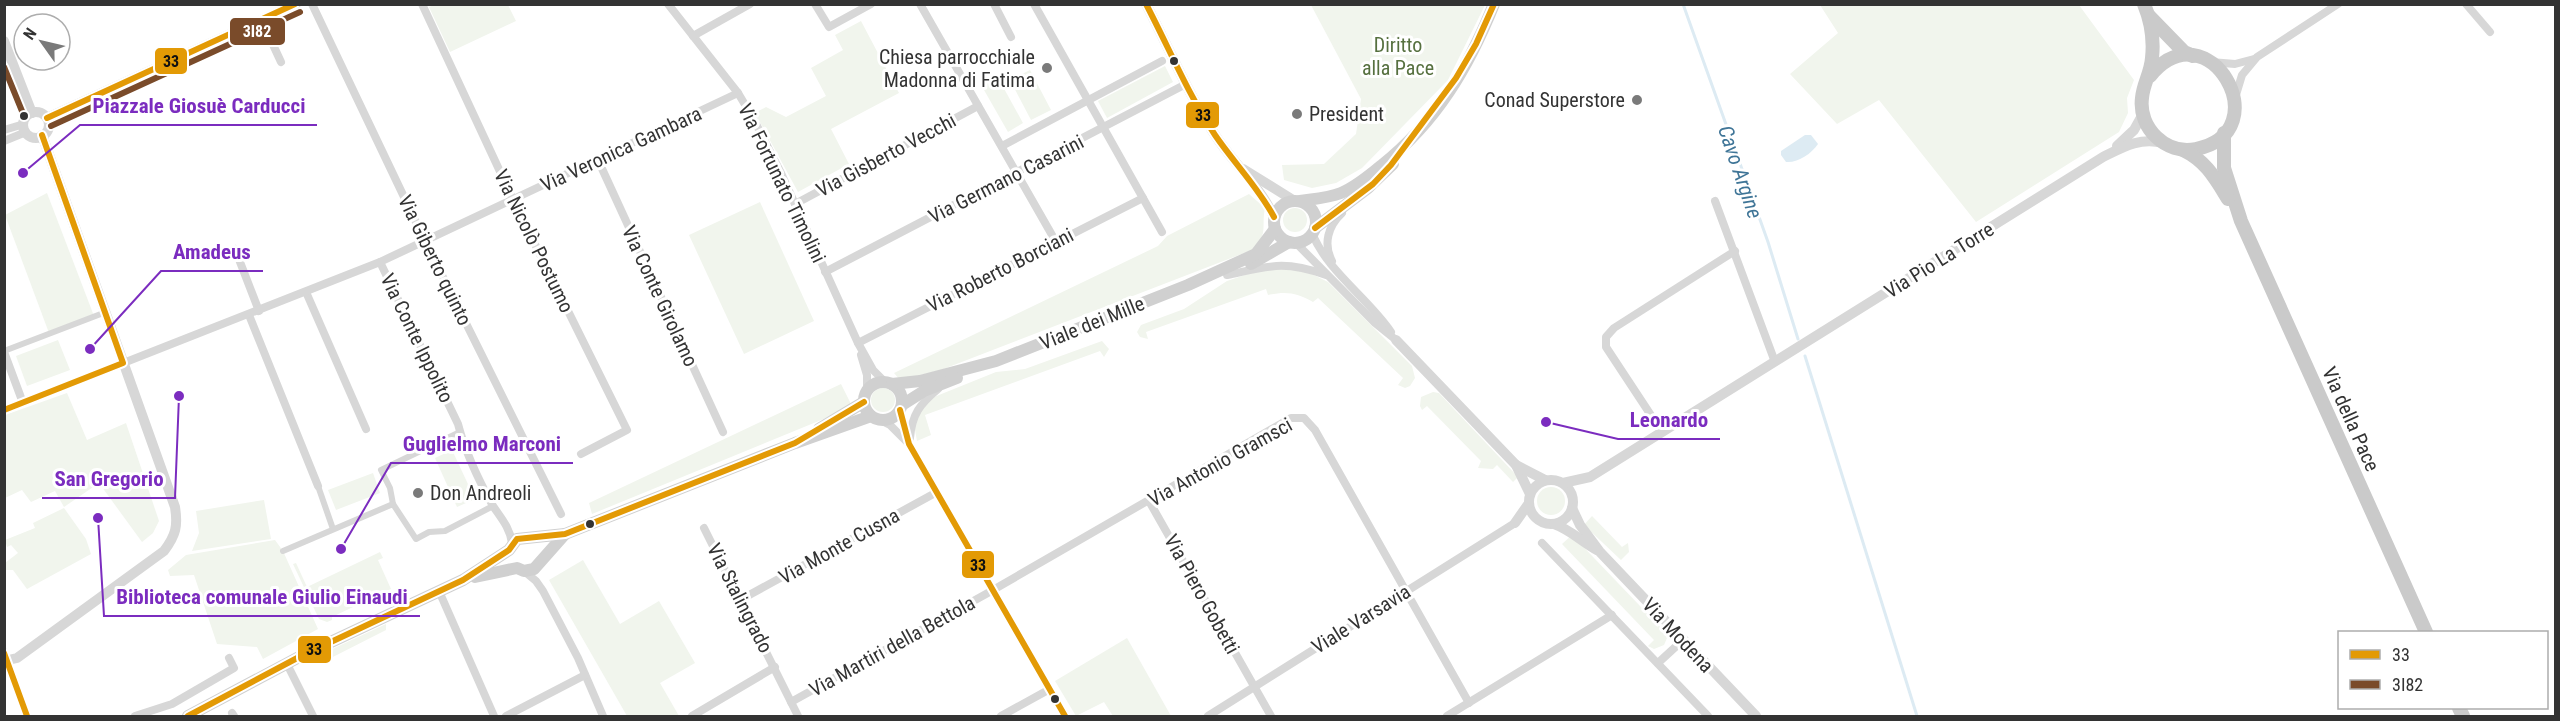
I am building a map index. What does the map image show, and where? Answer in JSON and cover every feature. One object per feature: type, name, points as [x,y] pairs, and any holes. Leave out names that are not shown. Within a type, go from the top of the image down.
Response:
[{"type":"main road","points":[[1297,201],[1331,196],[1349,189],[1407,144],[1432,117],[1460,75],[1477,45],[1494,4]]},
{"type":"main road","points":[[2146,10],[2177,46],[2193,56],[2211,62],[2228,78],[2235,99],[2232,119],[2224,133],[2205,147],[2182,149],[2164,143],[2151,131],[2143,114],[2142,98],[2150,76],[2152,38],[2146,10]]},
{"type":"main road","points":[[2150,76],[2169,60],[2193,56]]},
{"type":"main road","name":"Via della Pace","points":[[2224,133],[2224,168],[2241,221]]},
{"type":"main road","name":"Viale dei Mille","points":[[1188,285],[1227,275],[1308,238],[1314,230],[1368,188],[1393,164],[1407,144]]},
{"type":"main road","name":"Via della Pace","points":[[2182,149],[2200,159],[2213,172],[2241,221],[2425,631]]},
{"type":"main road","points":[[1297,201],[1306,204],[1315,214],[1314,230]]},
{"type":"main road","name":"Viale dei Mille","points":[[189,717],[287,664],[463,580],[522,537],[565,534],[795,443],[876,418],[892,418],[910,399],[945,382],[1188,285],[1256,254],[1274,223],[1281,205],[1297,201]]},
{"type":"main road","points":[[1274,223],[1278,235],[1293,243]]},
{"type":"main road","name":"Viale dei Mille","points":[[795,443],[866,396],[875,384],[920,381],[996,361]]},
{"type":"main road","points":[[889,383],[901,393],[901,408]]},
{"type":"main road","points":[[866,396],[876,418]]},
{"type":"main road","name":"Viale dei Mille","points":[[463,580],[521,570],[541,561],[565,534]]},
{"type":"main road","points":[[533,537],[542,545],[541,561]]},
{"type":"main road","points":[[511,546],[510,560],[521,570]]},
{"type":"street","points":[[47,118],[296,4]]},
{"type":"street","name":"Via Giberto quinto","points":[[312,4],[425,241],[561,514]]},
{"type":"street","name":"Via Nicolò Postumo","points":[[422,4],[513,200],[627,430],[581,454]]},
{"type":"street","name":"Via Fortunato Timolini","points":[[668,4],[738,93],[767,144],[858,343],[873,370],[889,383]]},
{"type":"street","points":[[693,36],[750,4]]},
{"type":"street","points":[[815,4],[829,27],[871,4]]},
{"type":"street","points":[[920,4],[1056,242]]},
{"type":"street","points":[[994,4],[1011,37]]},
{"type":"street","points":[[1034,4],[1162,232]]},
{"type":"street","points":[[1146,4],[1204,118],[1265,200],[1274,223]]},
{"type":"street","points":[[2211,62],[2235,64],[2257,57],[2338,4]]},
{"type":"street","points":[[2466,4],[2490,32]]},
{"type":"street","points":[[262,21],[281,62]]},
{"type":"street","points":[[4,41],[32,113]]},
{"type":"street","points":[[2235,99],[2242,75],[2257,57]]},
{"type":"street","points":[[1002,146],[1162,61]]},
{"type":"street","name":"Via Germano Casarini","points":[[825,272],[1186,84]]},
{"type":"street","name":"Via Veronica Gambara","points":[[4,410],[380,262],[738,93]]},
{"type":"street","name":"Via Gisberto Vecchi","points":[[795,204],[978,106]]},
{"type":"street","points":[[32,113],[40,113],[47,118],[48,128],[42,135],[32,137],[25,128],[25,118],[32,113]]},
{"type":"street","name":"Via Pio La Torre","points":[[2103,157],[2129,136],[2143,114]]},
{"type":"street","points":[[4,130],[25,128]]},
{"type":"street","points":[[4,141],[25,128]]},
{"type":"street","points":[[27,717],[6,658],[17,658],[164,551],[178,526],[175,507],[42,135]]},
{"type":"street","name":"Via Pio La Torre","points":[[1563,483],[1590,477],[2103,157],[2137,141],[2150,140],[2164,143]]},
{"type":"street","name":"Via Conte Girolamo","points":[[598,160],[723,432]]},
{"type":"street","points":[[1238,165],[1297,201]]},
{"type":"street","points":[[1335,267],[1329,256],[1327,244],[1331,227],[1368,188]]},
{"type":"street","name":"Via Roberto Borciani","points":[[858,343],[1143,198]]},
{"type":"street","points":[[1715,201],[1775,362]]},
{"type":"street","points":[[1314,230],[1318,247],[1381,317],[1396,340]]},
{"type":"street","points":[[1293,243],[1396,340],[1516,465],[1545,480],[1563,483],[1570,491],[1573,505],[1567,517],[1554,524],[1537,520],[1533,515],[1516,465]]},
{"type":"street","points":[[235,249],[259,311]]},
{"type":"street","points":[[1662,432],[1606,347],[1606,336],[1614,328],[1735,251]]},
{"type":"street","name":"Via Conte Ippolito","points":[[380,262],[458,424],[461,439],[508,529],[511,546]]},
{"type":"street","name":"Viale dei Mille","points":[[1227,275],[1281,264],[1294,265],[1328,276]]},
{"type":"street","points":[[306,292],[366,429]]},
{"type":"street","points":[[23,403],[4,351],[106,312]]},
{"type":"street","points":[[249,315],[333,529]]},
{"type":"street","name":"Via Fortunato Timolini","points":[[858,343],[867,375],[866,396]]},
{"type":"street","points":[[909,444],[915,414],[923,401],[945,382]]},
{"type":"street","points":[[901,408],[909,444]]},
{"type":"street","points":[[876,418],[890,425],[909,444],[1065,717]]},
{"type":"street","name":"Via Antonio Gramsci","points":[[993,590],[1292,418],[1304,418],[1315,430],[1405,592]]},
{"type":"street","points":[[460,432],[381,470],[390,488],[393,504],[416,539],[429,532],[445,531],[494,506]]},
{"type":"street","name":"Via Pio La Torre","points":[[1573,505],[1590,477]]},
{"type":"street","points":[[1529,499],[1536,485],[1545,480]]},
{"type":"street","name":"Via Monte Cusna","points":[[740,600],[937,492]]},
{"type":"street","name":"Viale Varsavia","points":[[1515,523],[1529,499]]},
{"type":"street","name":"Via Piero Gobetti","points":[[1149,501],[1271,717]]},
{"type":"street","points":[[283,551],[393,504]]},
{"type":"street","name":"Via Modena","points":[[1573,505],[1580,525],[1600,552],[1756,717]]},
{"type":"street","name":"Viale Varsavia","points":[[1208,717],[1515,523],[1537,520]]},
{"type":"street","name":"Via Modena","points":[[1554,524],[1572,532],[1600,552]]},
{"type":"street","name":"Via Stalingrado","points":[[704,528],[798,717]]},
{"type":"street","points":[[1542,543],[1708,717]]},
{"type":"street","points":[[541,561],[543,591]]},
{"type":"street","points":[[521,570],[536,581],[543,591],[585,675],[603,717]]},
{"type":"street","name":"Via Martiri della Bettola","points":[[791,702],[993,590]]},
{"type":"street","points":[[438,591],[494,717]]},
{"type":"street","points":[[1405,592],[1469,704]]},
{"type":"street","points":[[1448,717],[1612,615]]},
{"type":"street","points":[[1658,663],[1683,640]]},
{"type":"street","points":[[135,717],[172,704],[234,668],[229,658]]},
{"type":"street","points":[[287,664],[313,717]]},
{"type":"street","name":"Via Stalingrado","points":[[692,716],[775,667]]},
{"type":"street","points":[[506,717],[585,675]]},
{"type":"street","points":[[1001,717],[1050,689]]},
{"type":"green space","points":[[434,5],[508,5],[516,21],[450,52],[429,7]]},
{"type":"green space","name":"Diritto alla Pace","points":[[1311,5],[1485,5],[1448,80],[1362,168],[1336,183],[1312,188],[1284,180],[1282,165],[1324,164],[1356,134],[1361,99]]},
{"type":"green space","points":[[1820,5],[2079,5],[2134,80],[2127,98],[2128,113],[2119,132],[1976,222],[1879,100],[1837,124],[1790,74],[1838,33]]},
{"type":"green space","points":[[861,21],[899,93],[831,129],[849,164],[798,192],[755,113],[766,107],[786,117],[826,96],[811,68],[843,50],[835,35]]},
{"type":"green space","points":[[1165,66],[1173,82],[1107,118],[1098,101]]},
{"type":"green space","points":[[1030,70],[1051,110],[1031,120],[1010,80]]},
{"type":"green space","points":[[996,74],[1023,123],[1008,132],[980,83]]},
{"type":"green space","points":[[47,193],[94,316],[49,333],[5,215]]},
{"type":"green space","points":[[1249,194],[1265,208],[1263,235],[1252,250],[941,370],[900,380],[894,373],[1158,246],[1167,236]]},
{"type":"green space","points":[[760,202],[814,321],[744,354],[689,235]]},
{"type":"green space","points":[[1295,208],[1304,211],[1307,220],[1304,229],[1295,232],[1286,229],[1283,220],[1286,211]]},
{"type":"green space","points":[[1281,267],[1306,271],[1328,282],[1412,366],[1415,378],[1410,386],[1405,388],[1398,385],[1403,378],[1318,298],[1313,302],[1292,294],[1268,295],[1266,289],[1146,332],[1148,339],[1140,337],[1137,332],[1141,325],[1184,309],[1227,281],[1257,271]]},
{"type":"green space","points":[[58,340],[70,370],[27,386],[16,356]]},
{"type":"green space","points":[[1102,341],[1109,349],[1104,357],[1100,351],[925,415],[931,435],[917,441],[914,425],[924,405],[934,397],[996,372],[1025,369]]},
{"type":"green space","points":[[841,384],[851,404],[831,416],[592,514],[589,503]]},
{"type":"green space","points":[[883,388],[892,391],[895,400],[892,409],[883,412],[874,409],[871,400],[874,391]]},
{"type":"green space","points":[[1433,392],[1439,393],[1518,477],[1513,482],[1497,465],[1493,469],[1478,468],[1481,461],[1427,406],[1422,410],[1421,397]]},
{"type":"green space","points":[[67,393],[87,440],[126,423],[159,521],[153,533],[142,542],[99,483],[64,507],[55,491],[31,502],[22,490],[5,498],[5,415]]},
{"type":"green space","points":[[452,450],[475,499],[457,507],[435,458]]},
{"type":"green space","points":[[373,473],[380,493],[336,510],[328,490]]},
{"type":"green space","points":[[1551,487],[1561,491],[1565,501],[1561,511],[1551,515],[1541,511],[1537,501],[1541,491]]},
{"type":"green space","points":[[264,500],[271,539],[192,551],[199,533],[196,511]]},
{"type":"green space","points":[[64,508],[86,539],[91,554],[27,589],[13,570],[5,570],[5,563],[18,553],[11,545],[7,547],[5,540],[35,528],[33,523]]},
{"type":"green space","points":[[1592,516],[1622,547],[1628,543],[1629,552],[1621,560],[1584,525]]},
{"type":"green space","points":[[1572,535],[1663,630],[1667,638],[1664,645],[1654,649],[1648,646],[1654,640],[1562,544]]},
{"type":"green space","points":[[275,540],[283,551],[318,629],[263,659],[257,647],[217,644],[194,575],[170,576],[168,570],[186,555]]},
{"type":"green space","points":[[380,552],[383,558],[378,560],[391,589],[332,617],[332,620],[327,622],[319,619],[293,564],[296,563],[307,587]]},
{"type":"green space","points":[[583,560],[620,624],[659,601],[695,663],[660,683],[679,716],[627,716],[549,580]]},
{"type":"green space","points":[[386,624],[386,630],[323,662],[313,658]]},
{"type":"green space","points":[[1127,638],[1171,716],[1113,716],[1104,702],[1076,716],[1055,681]]},
{"type":"shaded area","points":[[1805,135],[1811,135],[1818,144],[1804,157],[1786,162],[1781,151]]},
{"type":"waterway","name":"Cavo Argine","points":[[1683,4],[1768,242],[1798,339]]},
{"type":"waterway","points":[[1805,356],[1917,716]]},
{"type":"transit line","name":"33","points":[[47,118],[295,4]]},
{"type":"transit line","name":"33","points":[[1146,4],[1205,119],[1261,195],[1274,217]]},
{"type":"transit line","name":"33","points":[[1315,228],[1373,184],[1391,165],[1456,78],[1476,44],[1494,4]]},
{"type":"transit line","name":"3I82","points":[[51,126],[300,12]]},
{"type":"transit line","name":"3I82","points":[[4,67],[24,116]]},
{"type":"transit line","name":"33","points":[[4,410],[123,363],[42,135]]},
{"type":"transit line","name":"33","points":[[188,716],[301,656],[463,580],[509,550],[517,539],[565,534],[795,443],[864,402]]},
{"type":"transit line","name":"33","points":[[900,410],[909,444],[1065,716]]},
{"type":"transit line","name":"33","points":[[4,653],[27,716]]},
{"type":"place","name":"Chiesa parrocchiale Madonna di Fatima","points":[[1047,68]]},
{"type":"place","name":"Conad Superstore","points":[[1637,100]]},
{"type":"place","name":"President","points":[[1297,114]]},
{"type":"place","name":"Piazzale Giosuè Carducci","points":[[23,173]]},
{"type":"place","name":"Amadeus","points":[[90,349]]},
{"type":"place","name":"San Gregorio","points":[[179,396]]},
{"type":"place","name":"Leonardo","points":[[1546,422]]},
{"type":"place","name":"Don Andreoli","points":[[418,493]]},
{"type":"place","name":"Biblioteca comunale Giulio Einaudi","points":[[98,518]]},
{"type":"place","name":"Guglielmo Marconi","points":[[341,549]]}]
